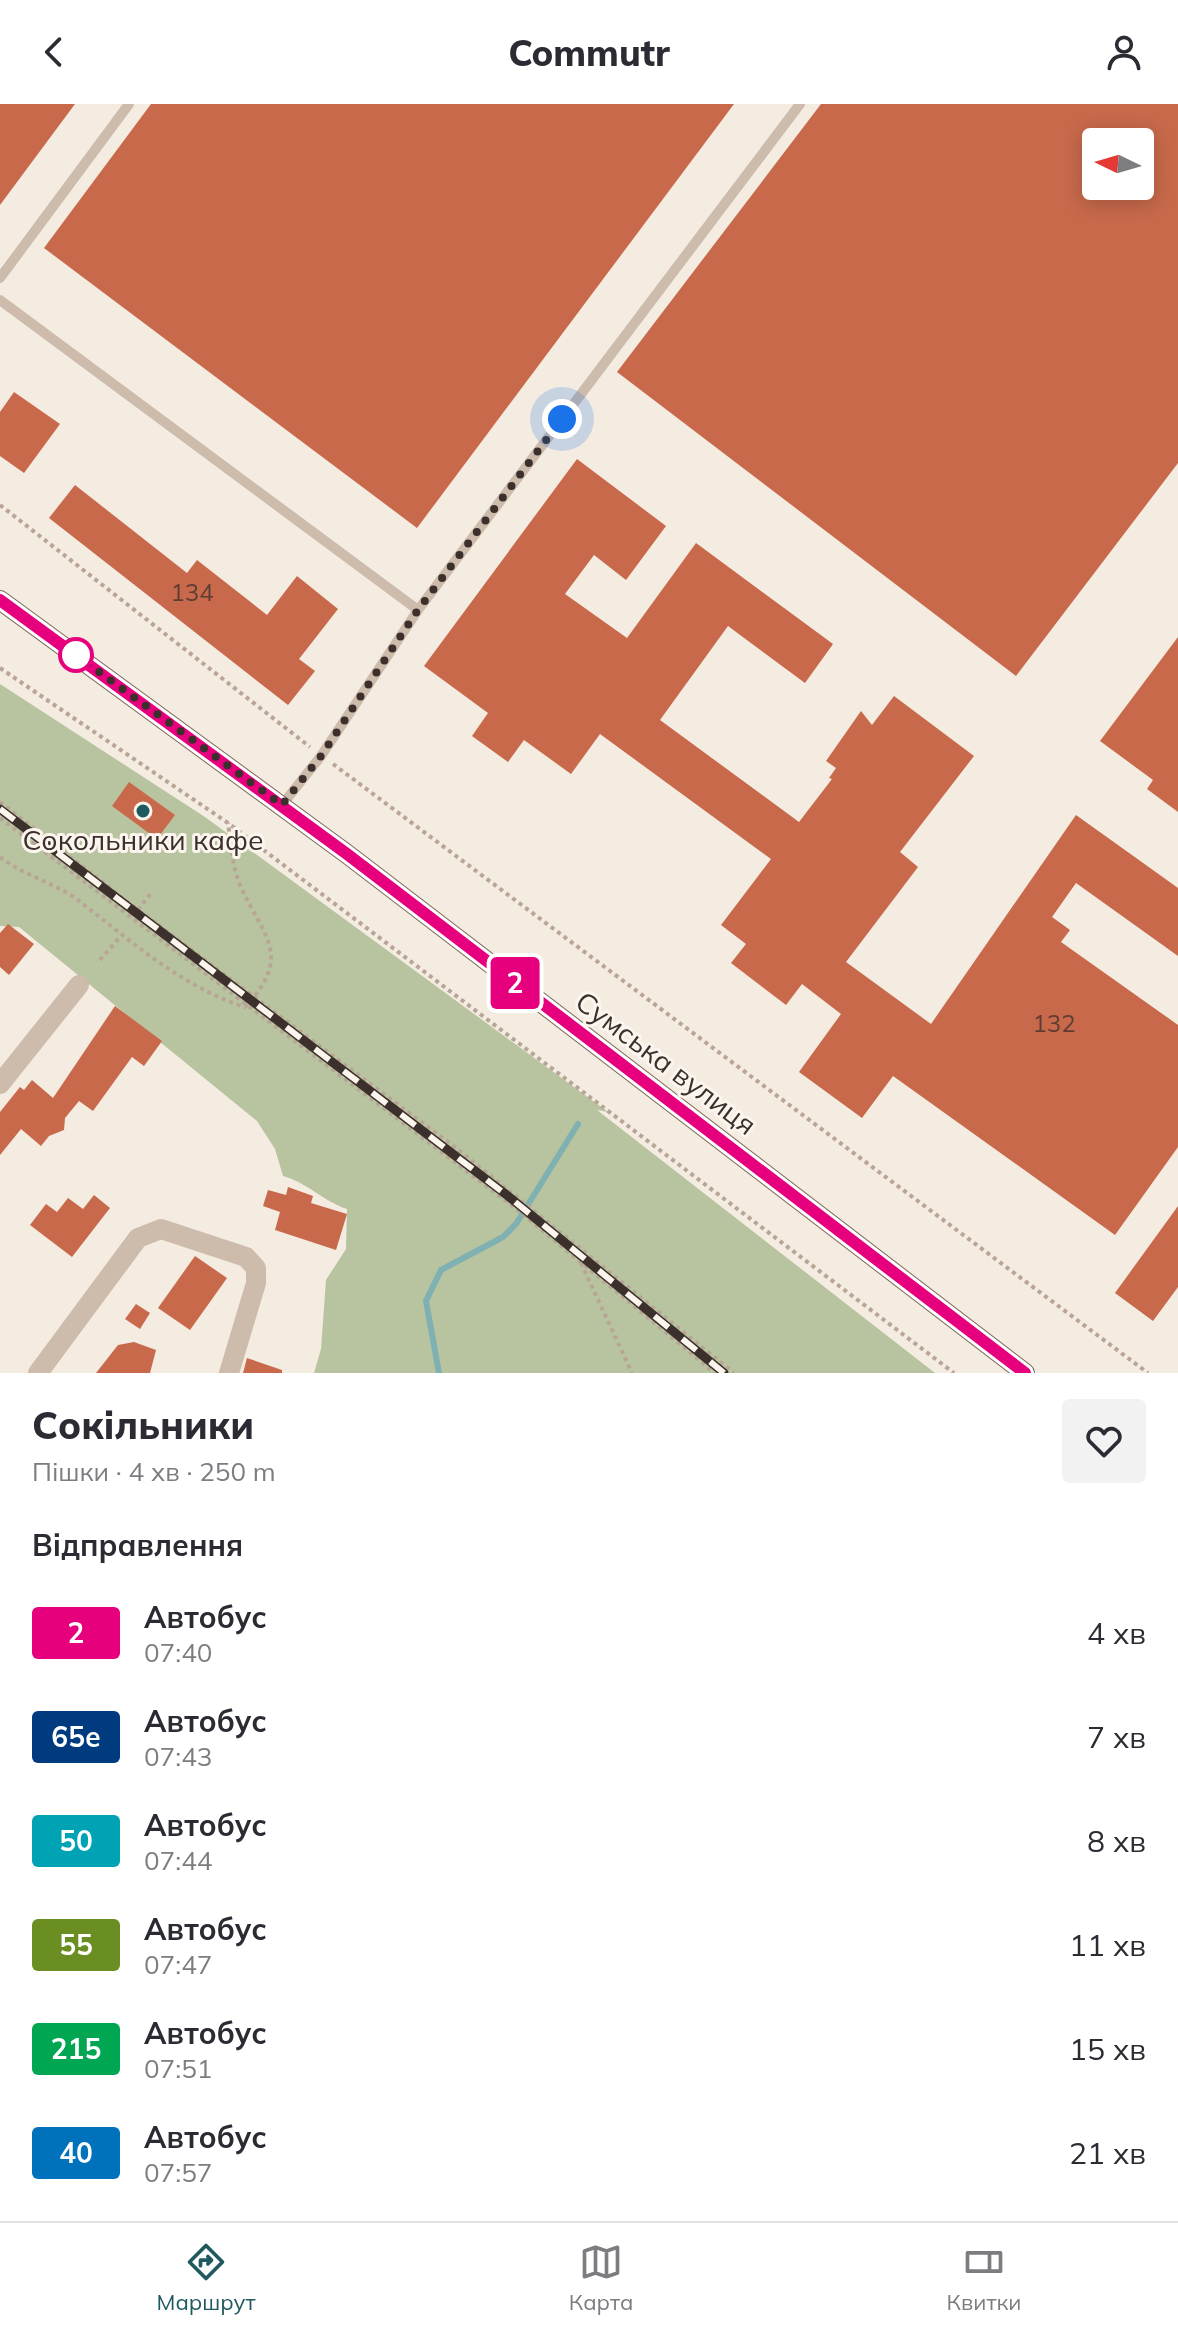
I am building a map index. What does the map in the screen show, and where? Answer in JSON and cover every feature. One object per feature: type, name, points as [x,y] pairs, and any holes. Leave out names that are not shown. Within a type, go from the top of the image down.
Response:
[{"type":"main road","name":"Сумська вулиця","points":[[0,600],[282,805],[1025,1373]]},
{"type":"street","points":[[0,1084],[79,985]]},
{"type":"street","points":[[38,1373],[145,1232],[170,1231],[246,1257],[256,1268],[256,1283],[229,1373]]},
{"type":"lane","points":[[0,278],[129,104]]},
{"type":"lane","points":[[282,805],[321,756],[418,610],[800,104]]},
{"type":"lane","points":[[0,300],[418,610]]},
{"type":"path","points":[[0,505],[321,756],[1148,1373]]},
{"type":"path","points":[[0,668],[228,823],[954,1373]]},
{"type":"path","points":[[0,802],[540,1214],[734,1373]]},
{"type":"path","points":[[0,818],[245,1007],[514,1207],[715,1373]]},
{"type":"path","points":[[228,823],[239,884],[271,947],[270,969],[265,985],[245,1007]]},
{"type":"path","points":[[0,857],[26,875],[72,896],[120,937],[188,979],[245,1007]]},
{"type":"path","points":[[138,910],[151,893]]},
{"type":"path","points":[[100,960],[120,937]]},
{"type":"path","points":[[579,1259],[632,1373]]},
{"type":"green space","points":[[0,684],[205,817],[608,1112],[597,1110],[935,1373],[314,1373],[321,1349],[326,1280],[346,1249],[347,1209],[283,1176],[275,1149],[257,1121],[19,927],[0,926]]},
{"type":"building","points":[[0,104],[75,104],[0,205]]},
{"type":"building","points":[[151,104],[734,104],[417,528],[44,248]]},
{"type":"building","points":[[821,104],[1178,104],[1178,463],[1016,676],[617,372]]},
{"type":"building","points":[[14,392],[60,424],[24,473],[0,456],[0,412]]},
{"type":"building","points":[[577,459],[666,526],[626,580],[594,555],[565,594],[627,638],[696,543],[833,644],[805,683],[728,626],[660,720],[799,822],[832,779],[829,778],[836,768],[826,761],[861,711],[872,725],[894,696],[974,756],[900,852],[918,867],[846,962],[931,1024],[1076,815],[1178,888],[1178,956],[1076,883],[1052,917],[1070,930],[1061,942],[1178,1025],[1178,1147],[1115,1235],[893,1076],[862,1118],[799,1072],[841,1014],[802,984],[786,1005],[731,963],[746,944],[721,925],[771,859],[600,734],[571,774],[524,740],[508,762],[472,736],[488,713],[424,666]]},
{"type":"building","points":[[75,485],[187,573],[197,560],[267,615],[297,576],[338,609],[299,659],[315,671],[288,705],[49,518]]},
{"type":"building","points":[[1178,637],[1178,812],[1147,789],[1153,780],[1100,741]]},
{"type":"building","name":"Сокольники кафе","points":[[129,782],[175,815],[157,839],[112,806]]},
{"type":"building","points":[[8,924],[34,944],[9,975],[0,967],[0,933]]},
{"type":"building","points":[[115,1006],[162,1041],[144,1066],[132,1057],[93,1111],[79,1101],[65,1118],[64,1130],[49,1136],[41,1146],[21,1129],[0,1155],[0,1112],[20,1087],[24,1090],[32,1080],[53,1098]]},
{"type":"building","points":[[288,1187],[313,1196],[311,1203],[347,1214],[336,1250],[275,1230],[280,1212],[263,1206],[268,1190],[286,1195]]},
{"type":"building","points":[[94,1195],[110,1208],[72,1257],[30,1225],[46,1204],[57,1212],[68,1198],[83,1209]]},
{"type":"building","points":[[1178,1206],[1178,1287],[1153,1321],[1115,1293]]},
{"type":"building","points":[[195,1256],[227,1278],[190,1330],[158,1308]]},
{"type":"building","points":[[136,1304],[150,1313],[140,1329],[125,1319]]},
{"type":"building","points":[[134,1342],[156,1350],[150,1373],[96,1373],[118,1345]]},
{"type":"building","points":[[247,1358],[282,1370],[282,1373],[243,1373]]},
{"type":"waterway","points":[[439,1373],[426,1301],[441,1270],[503,1237],[516,1224],[578,1124]]},
{"type":"railway","points":[[0,809],[508,1196],[724,1373]]},
{"type":"bus line","name":"2","points":[[0,600],[347,854],[1025,1373]]},
{"type":"place","name":"Сокольники кафе","points":[[143,811]]},
{"type":"route","points":[[76,655],[282,805],[321,756],[418,610],[562,419]]}]
